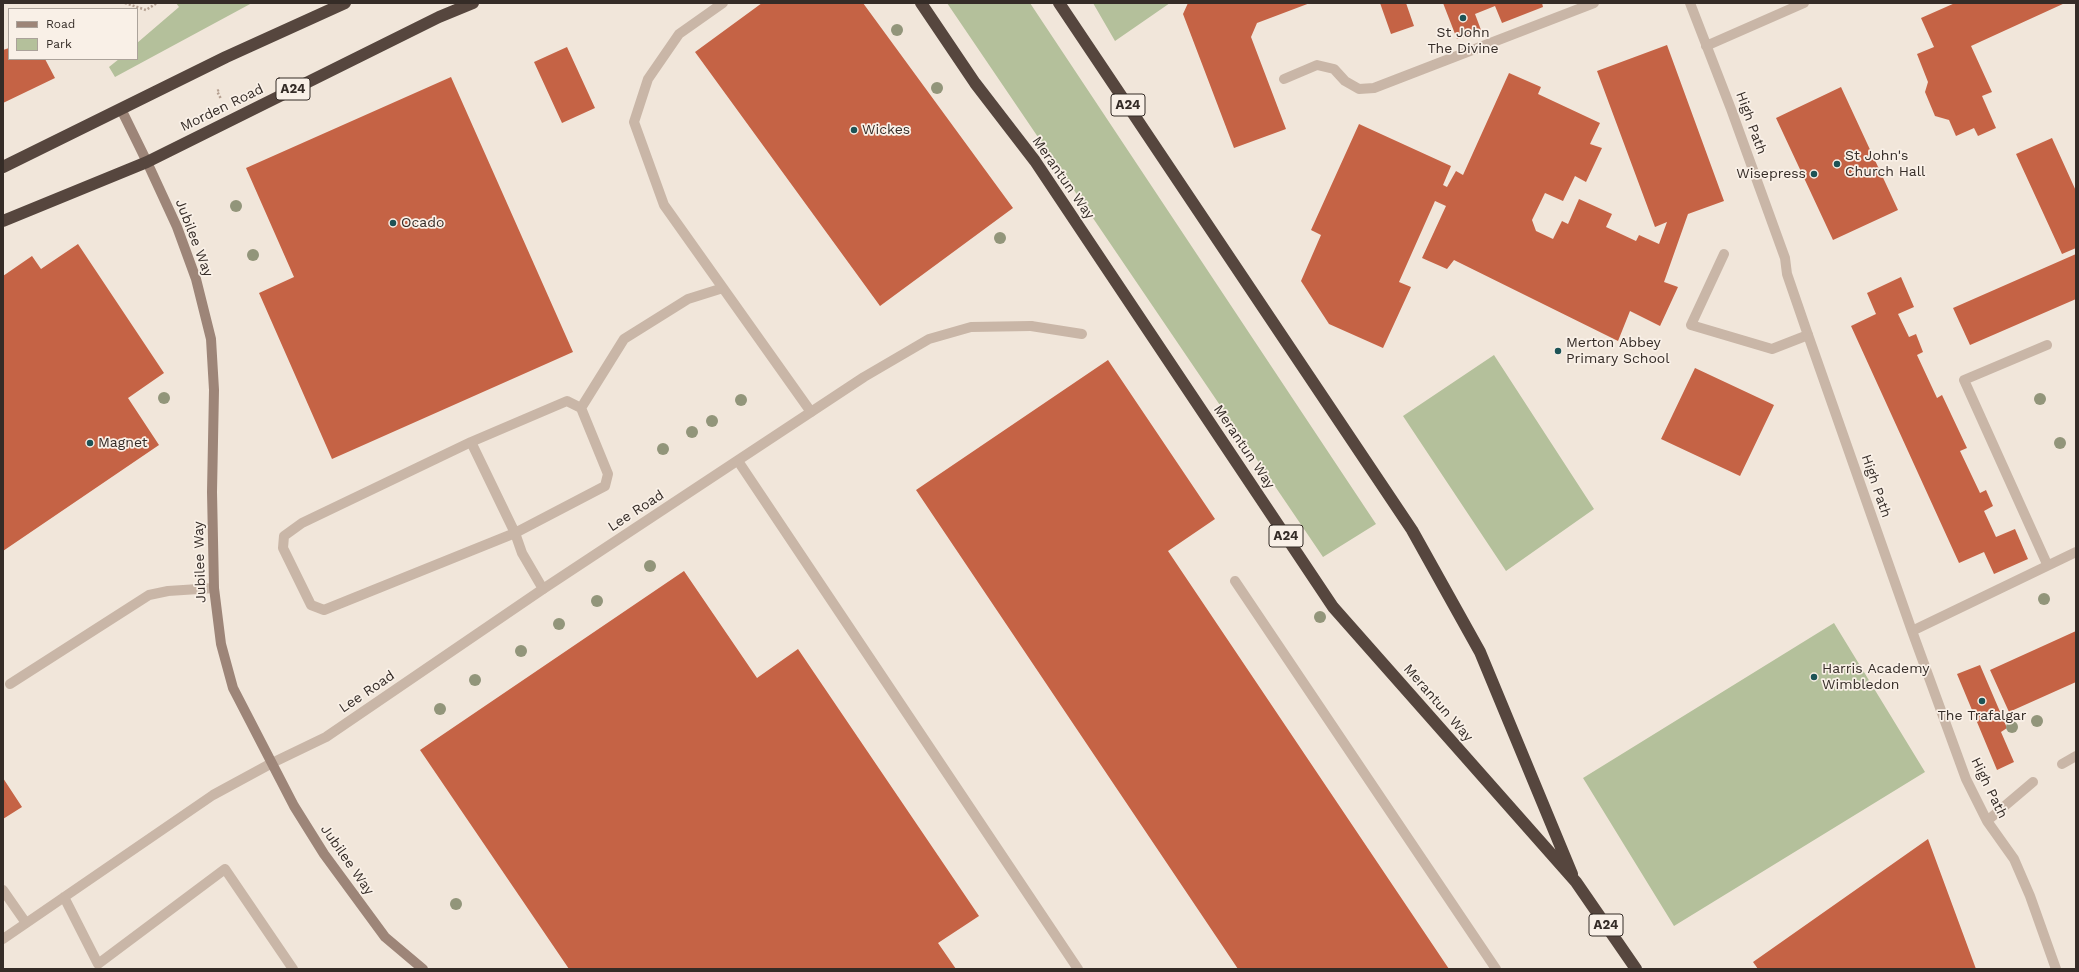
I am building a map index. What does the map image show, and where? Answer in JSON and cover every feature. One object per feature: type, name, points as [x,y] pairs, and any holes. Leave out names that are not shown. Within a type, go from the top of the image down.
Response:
[{"type":"highway","points":[[3,167],[226,57],[345,3]]},
{"type":"highway","name":"Morden Road","points":[[3,221],[148,162],[432,21],[473,3]]},
{"type":"highway","name":"Merantun Way","points":[[921,3],[975,83],[1035,161],[1333,607],[1576,882],[1636,969]]},
{"type":"highway","name":"Merantun Way","points":[[1059,3],[1412,530],[1480,652],[1576,882]]},
{"type":"street","points":[[723,3],[679,34],[648,79],[634,122],[664,205],[811,412]]},
{"type":"street","points":[[1284,79],[1317,65],[1334,69],[1345,81],[1359,89],[1374,88],[1594,3]]},
{"type":"street","name":"High Path","points":[[1690,3],[1785,258],[1787,274],[1808,335],[1912,631],[1966,778],[1988,821],[2014,859],[2030,896],[2056,969]]},
{"type":"street","points":[[1706,46],[1804,3]]},
{"type":"street","name":"Jubilee Way","points":[[121,109],[148,162],[177,228],[196,279],[211,339],[214,390],[212,492],[214,588],[221,644],[233,688],[294,806],[354,897],[385,937],[423,969]]},
{"type":"street","points":[[1724,254],[1691,325],[1772,349],[1808,335]]},
{"type":"street","points":[[580,408],[624,339],[688,299],[724,288]]},
{"type":"street","name":"Lee Road","points":[[3,938],[213,795],[272,763],[326,738],[543,589],[864,377],[929,339],[971,327],[1031,326],[1082,334]]},
{"type":"street","points":[[2047,345],[1964,380],[2047,564]]},
{"type":"street","points":[[567,401],[580,408],[608,474],[605,486],[516,533],[324,610],[311,605],[283,548],[284,536],[302,523],[471,442],[567,401]]},
{"type":"street","points":[[471,442],[516,533],[522,553],[543,589]]},
{"type":"street","points":[[738,461],[1078,969]]},
{"type":"street","points":[[1912,631],[2047,564],[2076,552]]},
{"type":"street","points":[[1235,581],[1496,969]]},
{"type":"street","points":[[10,684],[149,595],[168,591],[214,588]]},
{"type":"street","points":[[2062,764],[2076,756]]},
{"type":"street","points":[[1988,821],[2033,782]]},
{"type":"street","points":[[64,897],[98,964],[224,869],[293,969]]},
{"type":"street","points":[[3,890],[26,923]]},
{"type":"path","points":[[125,3],[146,10],[157,3]]},
{"type":"green space","points":[[176,3],[252,3],[115,77],[109,67],[118,60],[138,60],[138,42],[179,7]]},
{"type":"green space","points":[[947,3],[1030,3],[1376,524],[1323,557]]},
{"type":"green space","points":[[1093,3],[1170,3],[1115,41]]},
{"type":"green space","points":[[1494,355],[1594,509],[1506,571],[1403,416]]},
{"type":"green space","points":[[1834,623],[1925,772],[1674,926],[1583,778]]},
{"type":"building","name":"Wickes","points":[[762,3],[863,3],[1013,208],[880,306],[695,52]]},
{"type":"building","points":[[1188,3],[1310,3],[1257,23],[1251,37],[1286,129],[1234,148],[1183,14]]},
{"type":"building","points":[[1380,3],[1406,3],[1414,26],[1391,34]]},
{"type":"building","name":"St John The Divine","points":[[1443,3],[1542,3],[1543,7],[1502,23],[1495,6],[1475,14],[1481,30],[1457,39]]},
{"type":"building","points":[[1955,3],[2065,3],[1971,46],[1992,92],[1982,96],[1996,128],[1978,136],[1974,128],[1956,136],[1949,120],[1935,116],[1925,92],[1928,82],[1917,54],[1934,47],[1921,18]]},
{"type":"building","points":[[1667,45],[1724,201],[1688,214],[1664,282],[1678,287],[1660,326],[1630,311],[1618,341],[1454,260],[1447,269],[1422,258],[1446,206],[1435,201],[1399,282],[1411,287],[1383,348],[1329,324],[1301,281],[1321,235],[1311,230],[1359,124],[1451,166],[1443,185],[1447,187],[1456,171],[1463,175],[1509,73],[1541,87],[1538,94],[1600,123],[1590,144],[1602,148],[1586,182],[1575,176],[1563,201],[1545,193],[1532,220],[1536,231],[1553,239],[1562,221],[1568,224],[1579,199],[1612,214],[1606,227],[1636,241],[1639,235],[1659,244],[1667,222],[1655,227],[1597,71]]},
{"type":"building","points":[[567,47],[595,108],[562,123],[534,62]]},
{"type":"building","points":[[8,48],[8,60],[46,60],[55,78],[3,103],[3,50]]},
{"type":"building","name":"Ocado","points":[[451,77],[573,352],[332,459],[259,293],[294,277],[246,168]]},
{"type":"building","name":"St John's Church Hall","points":[[1841,87],[1898,210],[1833,240],[1776,118]]},
{"type":"building","points":[[2052,138],[2076,191],[2076,248],[2062,254],[2016,154]]},
{"type":"building","points":[[78,244],[164,373],[128,398],[159,445],[3,551],[3,276],[32,256],[41,269]]},
{"type":"building","points":[[2076,254],[2076,299],[1970,345],[1953,308]]},
{"type":"building","points":[[1901,277],[1914,307],[1898,314],[1909,337],[1916,334],[1923,352],[1917,355],[1937,398],[1942,395],[1967,448],[1960,451],[1980,493],[1986,490],[1993,506],[1984,511],[1996,537],[2015,529],[2028,559],[1994,574],[1984,552],[1959,563],[1851,326],[1876,314],[1867,293]]},
{"type":"building","points":[[1108,360],[1215,519],[1168,551],[1449,969],[1238,969],[916,490]]},
{"type":"building","points":[[1695,368],[1774,405],[1740,476],[1661,439]]},
{"type":"building","points":[[684,571],[757,678],[798,649],[979,916],[938,943],[956,969],[569,969],[420,750]]},
{"type":"building","points":[[2076,631],[2076,682],[2009,712],[1990,670]]},
{"type":"building","name":"The Trafalgar","points":[[1980,665],[2007,728],[2001,732],[2014,762],[1997,770],[1957,674]]},
{"type":"building","points":[[3,778],[22,807],[3,819]]},
{"type":"building","points":[[1928,839],[1976,969],[1758,969],[1753,962]]},
{"type":"place","name":"St John The Divine","points":[[1463,18]]},
{"type":"place","name":"Wickes","points":[[854,130]]},
{"type":"place","name":"St John's Church Hall","points":[[1837,164]]},
{"type":"place","name":"Wisepress","points":[[1814,174]]},
{"type":"place","name":"Ocado","points":[[393,223]]},
{"type":"place","name":"Merton Abbey Primary School","points":[[1558,351]]},
{"type":"place","name":"Magnet","points":[[90,443]]},
{"type":"place","name":"Harris Academy Wimbledon","points":[[1814,677]]},
{"type":"place","name":"The Trafalgar","points":[[1982,701]]}]
